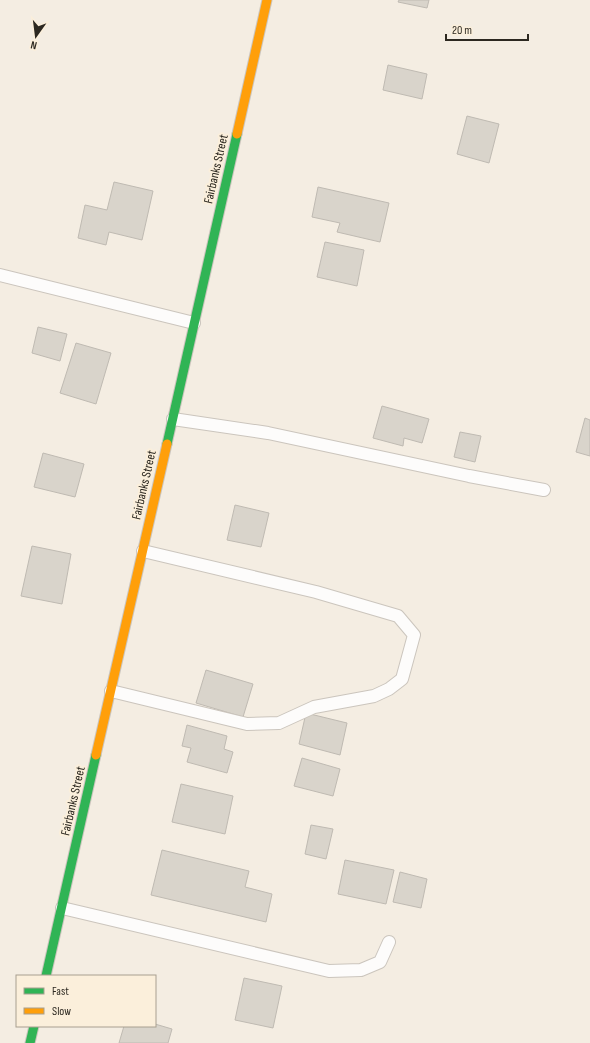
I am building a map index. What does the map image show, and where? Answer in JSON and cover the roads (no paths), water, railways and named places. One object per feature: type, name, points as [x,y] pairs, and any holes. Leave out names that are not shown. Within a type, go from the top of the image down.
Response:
[{"type":"street","name":"Fairbanks Street","points":[[46,975],[267,0]]},
{"type":"street","points":[[30,1043],[34,1027]]},
{"type":"lane","points":[[0,275],[194,323]]},
{"type":"lane","points":[[173,420],[268,434],[544,490]]},
{"type":"lane","points":[[111,691],[247,724],[279,723],[314,707],[374,696],[389,689],[402,679],[414,635],[398,616],[316,592],[143,551]]},
{"type":"lane","points":[[62,908],[329,971],[361,970],[380,962],[389,942]]}]
